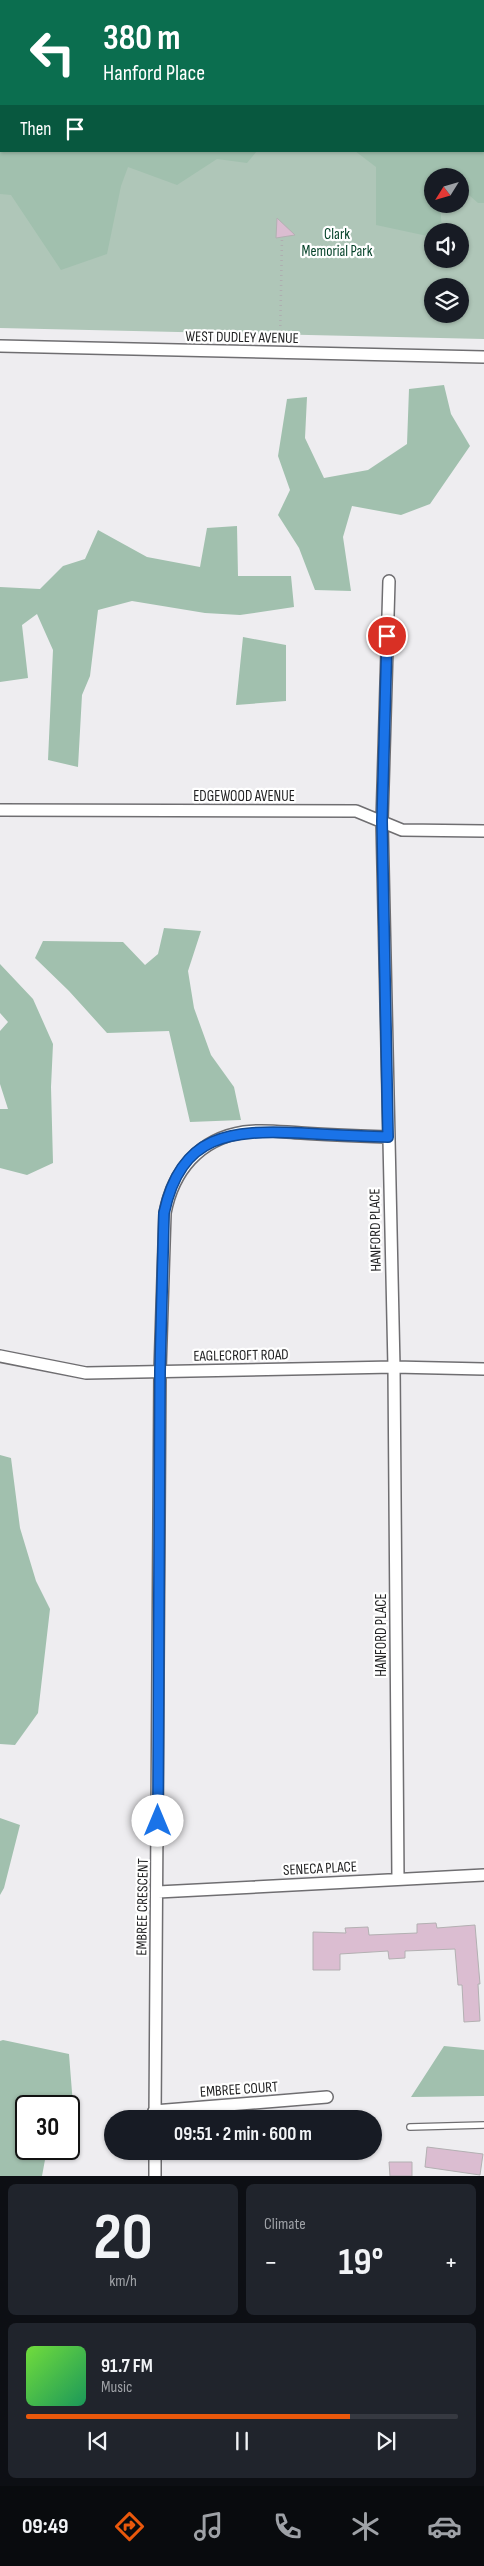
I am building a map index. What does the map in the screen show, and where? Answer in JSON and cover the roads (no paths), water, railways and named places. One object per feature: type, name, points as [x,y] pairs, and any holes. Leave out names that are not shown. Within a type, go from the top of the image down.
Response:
[{"type":"street","name":"WEST DUDLEY AVENUE","points":[[0,346],[484,357]]},
{"type":"street","name":"HANFORD PLACE","points":[[389,581],[382,821],[394,1366],[398,1879]]},
{"type":"street","name":"EDGEWOOD AVENUE","points":[[0,810],[356,811],[402,830],[484,831]]},
{"type":"street","name":"EMBREE CRESCENT","points":[[154,2110],[158,1892],[160,1371],[164,1213],[168,1194],[176,1177],[187,1162],[209,1144],[226,1136],[245,1132],[388,1137]]},
{"type":"street","name":"EAGLECROFT ROAD","points":[[0,1356],[86,1373],[394,1366],[484,1369]]},
{"type":"street","name":"SENECA PLACE","points":[[158,1892],[484,1875]]},
{"type":"street","name":"EMBREE COURT","points":[[202,2110],[327,2097]]},
{"type":"street","points":[[155,2160],[155,2176]]},
{"type":"lane","points":[[410,2127],[484,2125]]},
{"type":"park label","name":"Clark Memorial Park","points":[[337,242]]}]
